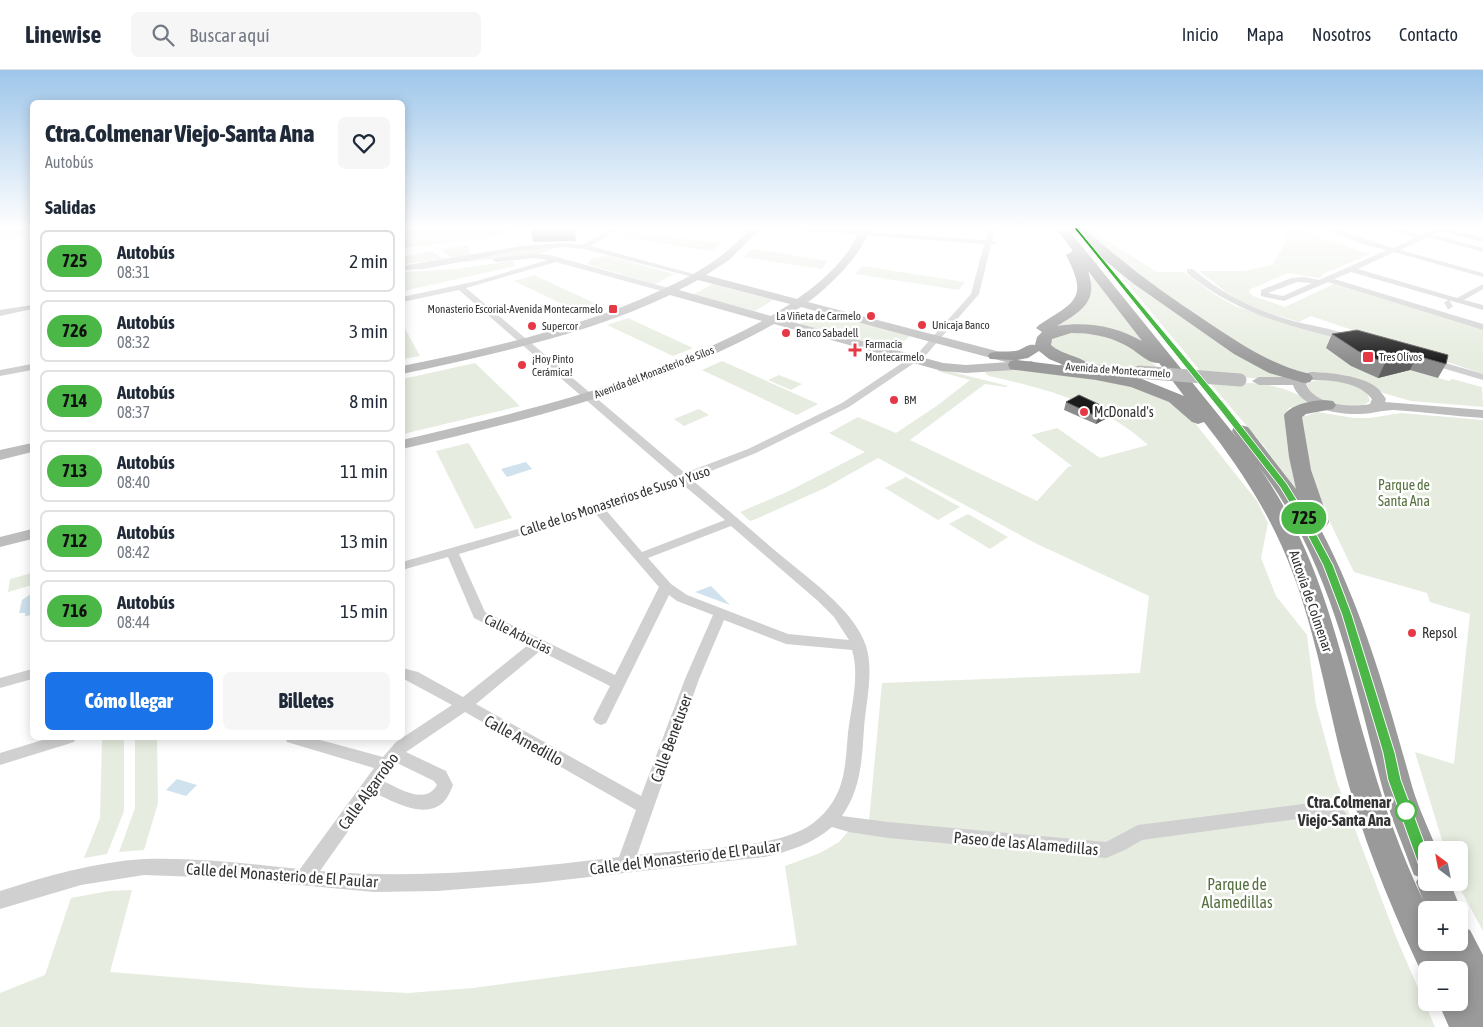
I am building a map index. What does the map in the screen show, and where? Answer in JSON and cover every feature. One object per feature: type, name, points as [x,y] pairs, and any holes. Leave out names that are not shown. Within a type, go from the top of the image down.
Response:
[{"type":"highway","points":[[1050,365],[1032,349],[1031,340],[1033,336],[1082,304],[1087,289],[1083,274]]},
{"type":"highway","name":"Autovía de Colmenar","points":[[1097,274],[1264,488],[1289,538],[1310,587],[1374,820],[1400,888],[1435,961]]},
{"type":"highway","name":"Autovía de Colmenar","points":[[1113,274],[1284,486],[1328,565],[1347,615],[1389,753],[1395,780],[1418,844]]},
{"type":"highway","points":[[1128,274],[1151,292],[1253,360],[1278,372],[1309,392],[1300,410],[1293,415],[1298,459],[1303,482],[1322,535],[1328,565]]},
{"type":"highway","points":[[1103,369],[1082,365],[1055,356],[1047,351],[1042,341],[1050,332],[1068,328],[1088,329],[1116,336],[1139,346],[1155,357],[1199,403]]},
{"type":"highway","points":[[996,356],[1022,355],[1032,349]]},
{"type":"highway","points":[[1016,366],[1113,378],[1150,387],[1172,396],[1188,406],[1240,468],[1264,488]]},
{"type":"highway","points":[[1459,951],[1467,1012]]},
{"type":"highway","points":[[1464,951],[1483,978]]},
{"type":"street","points":[[405,299],[461,288],[514,274]]},
{"type":"street","name":"Avenida de Montecarmelo","points":[[622,274],[669,291],[916,359],[959,369],[1050,365]]},
{"type":"street","name":"Avenida de Montecarmelo","points":[[688,274],[996,356],[1050,365],[1259,381],[1309,392]]},
{"type":"street","points":[[405,369],[524,343],[605,317],[669,291],[700,274]]},
{"type":"street","name":"Avenida del Monasterio de Silos","points":[[405,444],[588,397],[687,362],[750,333],[799,302],[834,274]]},
{"type":"street","name":"Calle de los Monasterios de Suso y Yuso","points":[[405,565],[598,509],[686,480],[778,441],[836,411],[916,359],[960,316],[979,289],[986,274]]},
{"type":"street","points":[[1192,274],[1224,296],[1252,310],[1353,340]]},
{"type":"street","points":[[1341,274],[1324,281],[1284,299],[1264,294],[1264,292],[1295,278],[1306,278],[1324,281],[1483,327]]},
{"type":"street","points":[[1367,274],[1483,308]]},
{"type":"street","points":[[1435,312],[1483,286]]},
{"type":"street","name":"Calle del Monasterio de El Paular","points":[[0,900],[56,882],[111,871],[164,867],[401,884],[464,882],[772,848],[812,834],[842,804],[850,779],[863,662],[855,635],[840,614],[461,288]]},
{"type":"street","points":[[0,322],[1,312],[30,307]]},
{"type":"street","points":[[1416,358],[1483,377]]},
{"type":"street","points":[[0,373],[30,367]]},
{"type":"street","points":[[1309,392],[1320,376],[1342,378],[1362,385],[1376,400],[1404,408],[1483,414]]},
{"type":"street","points":[[1309,392],[1356,410],[1376,400],[1483,410]]},
{"type":"street","points":[[1309,392],[1359,414],[1404,408]]},
{"type":"street","points":[[0,455],[30,448]]},
{"type":"street","points":[[598,509],[666,587],[682,598],[786,639],[859,646]]},
{"type":"street","points":[[640,557],[733,520]]},
{"type":"street","points":[[0,542],[30,534]]},
{"type":"street","name":"Calle Arbucias","points":[[452,552],[479,615],[618,682]]},
{"type":"street","points":[[601,719],[666,587]]},
{"type":"street","name":"Calle Benetuser","points":[[625,864],[692,679],[720,614]]},
{"type":"street","name":"Calle Algarrobo","points":[[305,877],[390,759],[402,746],[463,706],[539,644]]},
{"type":"street","name":"Calle Arnedillo","points":[[405,674],[413,676],[645,808]]},
{"type":"street","points":[[0,683],[30,675]]},
{"type":"street","points":[[0,759],[62,740]]},
{"type":"street","points":[[301,740],[390,759],[440,776],[445,785],[441,794],[428,802],[416,804],[373,784]]},
{"type":"street","name":"Paseo de las Alamedillas","points":[[829,819],[849,825],[888,830],[1106,850],[1119,845],[1138,833],[1319,809],[1337,814]]},
{"type":"green space","points":[[405,274],[481,274],[405,291]]},
{"type":"green space","points":[[620,274],[674,274],[655,284]]},
{"type":"green space","points":[[855,274],[911,274],[965,282],[959,290]]},
{"type":"green space","points":[[1119,274],[1125,274],[1284,377],[1269,380],[1202,373]]},
{"type":"green space","points":[[1136,274],[1186,274],[1215,295],[1235,306],[1275,320],[1351,342],[1410,370],[1449,381],[1452,379],[1482,387],[1483,407],[1411,401],[1383,393],[1343,375],[1318,372],[1295,374],[1264,363]]},
{"type":"green space","points":[[1202,274],[1286,274],[1249,291],[1253,296],[1285,307],[1334,284],[1483,330],[1483,374],[1311,316],[1299,322],[1265,312],[1235,299]]},
{"type":"green space","points":[[1292,274],[1324,274],[1321,275],[1323,277]]},
{"type":"green space","points":[[534,275],[603,307],[583,314],[514,281]]},
{"type":"green space","points":[[1091,277],[1146,346],[1129,338],[1048,329],[1088,301],[1091,290]]},
{"type":"green space","points":[[712,284],[773,300],[755,311],[693,295]]},
{"type":"green space","points":[[818,312],[910,336],[894,349],[800,324]]},
{"type":"green space","points":[[628,318],[693,348],[673,356],[607,325]]},
{"type":"green space","points":[[405,329],[420,356],[405,359]]},
{"type":"green space","points":[[1059,332],[1107,335],[1140,351],[1160,370],[1085,364],[1049,347],[1052,335]]},
{"type":"green space","points":[[722,361],[818,404],[797,415],[702,370]]},
{"type":"green space","points":[[475,363],[520,406],[405,434],[405,379]]},
{"type":"green space","name":"Parque de Alamedillas","points":[[1009,368],[1127,384],[1183,408],[1257,501],[1268,523],[1261,558],[1276,596],[1307,635],[1316,705],[1337,782],[1396,937],[1418,988],[1418,1011],[1428,1011],[1435,1027],[0,1027],[0,993],[45,975],[71,898],[109,891],[132,890],[110,972],[308,988],[408,993],[473,988],[797,945],[785,866],[820,853],[839,842],[859,819],[869,821],[882,683],[1140,673],[1149,596],[1037,544],[878,458],[825,488],[756,519],[750,521],[740,512],[787,492],[865,452],[829,433],[858,417],[896,433],[938,405],[970,380],[937,371],[940,369],[1008,386],[985,384],[910,440],[1037,501],[1068,467],[1072,466],[1031,435],[1057,428],[1100,458],[1148,445],[1112,418],[1093,408],[1053,392],[989,376],[985,372]]},
{"type":"green space","points":[[779,375],[802,384],[791,390],[768,380]]},
{"type":"green space","points":[[1323,379],[1352,384],[1367,393],[1370,401],[1350,407],[1319,399],[1312,394],[1307,385],[1309,382]]},
{"type":"green space","points":[[1209,382],[1272,386],[1284,389],[1307,400],[1306,404],[1289,408],[1287,411],[1298,492],[1263,445]]},
{"type":"green space","points":[[699,409],[709,415],[684,426],[674,419]]},
{"type":"green space","name":"Parque de Santa Ana","points":[[1317,412],[1354,418],[1370,418],[1401,413],[1483,420],[1483,931],[1461,891],[1468,891],[1468,841],[1442,841],[1415,752],[1454,764],[1470,614],[1430,602],[1427,593],[1354,572],[1330,522],[1315,502],[1299,418],[1302,414],[1306,416]]},
{"type":"green space","points":[[468,443],[512,518],[475,529],[436,451]]},
{"type":"green space","points":[[906,477],[960,507],[938,520],[885,488]]},
{"type":"green space","points":[[968,514],[1008,537],[990,549],[949,524]]},
{"type":"green space","points":[[30,574],[30,586],[8,592],[10,579]]},
{"type":"green space","points":[[102,740],[124,740],[124,811],[107,854],[84,858],[100,818]]},
{"type":"green space","points":[[135,740],[157,740],[158,803],[144,850],[119,852],[135,808]]},
{"type":"water","points":[[526,462],[532,469],[507,477],[501,469]]},
{"type":"water","points":[[711,586],[730,605],[695,592]]},
{"type":"water","points":[[30,594],[30,615],[25,616],[25,613],[19,613],[22,600]]},
{"type":"water","points":[[177,779],[197,785],[186,796],[166,790]]},
{"type":"building","points":[[1357,330],[1448,355],[1446,364],[1417,356],[1385,363],[1358,351],[1332,334]]},
{"type":"building","points":[[1079,395],[1111,410],[1098,417],[1066,402]]},
{"type":"tunnel","points":[[1446,306],[1451,303]]},
{"type":"bus line","name":"725","points":[[1112,274],[1223,408],[1284,486],[1302,515],[1328,565],[1347,615],[1389,753],[1395,780],[1418,844]]},
{"type":"place","name":"Monasterio Escorial-Avenida Montecarmelo","points":[[613,309]]},
{"type":"place","name":"La Viñeta de Carmelo","points":[[871,316]]},
{"type":"place","name":"Unicaja Banco","points":[[922,325]]},
{"type":"place","name":"Supercor","points":[[532,326]]},
{"type":"place","name":"Banco Sabadell","points":[[786,333]]},
{"type":"place","name":"Farmacia Montecarmelo","points":[[855,350]]},
{"type":"place","name":"Tres Olivos","points":[[1368,357]]},
{"type":"place","name":"¡Hoy Pinto Cerámica!","points":[[522,365]]},
{"type":"place","name":"BM","points":[[894,400]]},
{"type":"place","name":"McDonald's","points":[[1084,412]]},
{"type":"place","name":"Repsol","points":[[1412,633]]},
{"type":"place","name":"Ctra.Colmenar Viejo-Santa Ana","points":[[1406,811]]}]
